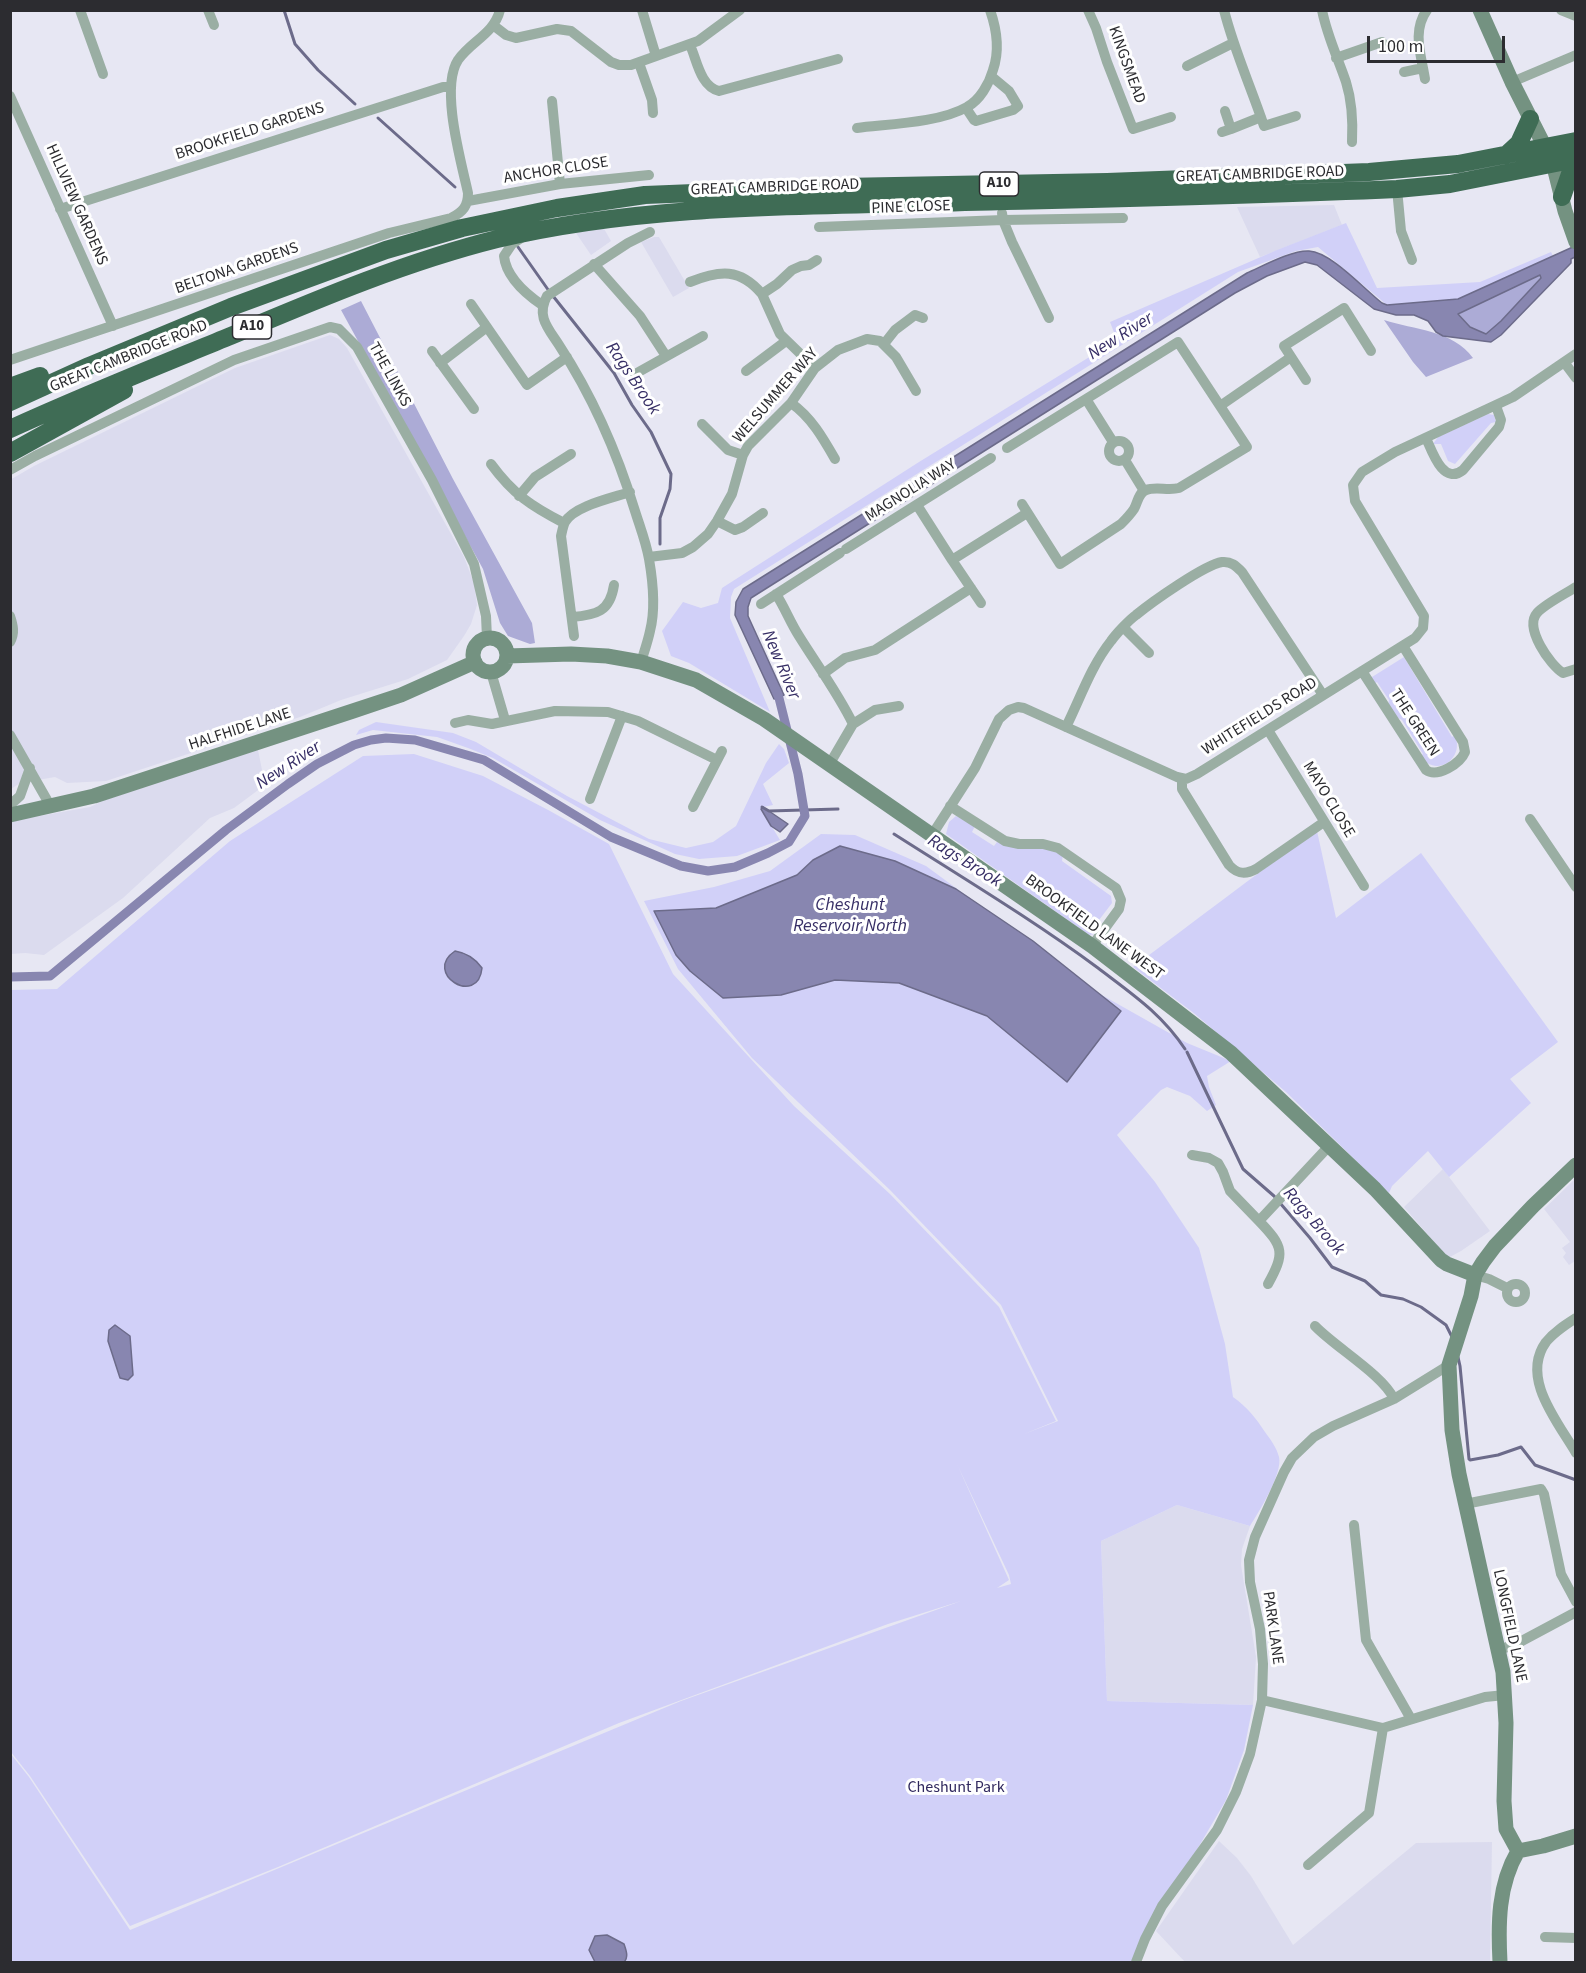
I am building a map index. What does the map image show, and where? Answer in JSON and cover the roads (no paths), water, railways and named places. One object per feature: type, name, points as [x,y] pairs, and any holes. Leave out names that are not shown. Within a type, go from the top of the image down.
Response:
[{"type":"highway","points":[[1506,155],[1519,143],[1530,119]]},
{"type":"highway","name":"GREAT CAMBRIDGE ROAD","points":[[10,429],[63,404],[315,300],[423,261],[468,247],[527,233],[665,212],[1398,189],[1450,184],[1548,155],[1575,141]]},
{"type":"highway","name":"GREAT CAMBRIDGE ROAD","points":[[10,402],[89,366],[231,307],[386,250],[494,221],[618,198],[842,187],[1107,182],[1369,172],[1458,164],[1506,155],[1548,155],[1575,159]]},
{"type":"highway","points":[[1562,197],[1570,174],[1575,168]]},
{"type":"highway","points":[[10,387],[57,370],[89,366]]},
{"type":"highway","points":[[10,453],[129,387],[156,367]]},
{"type":"main road","points":[[1480,10],[1548,155],[1575,242]]},
{"type":"main road","points":[[487,638],[496,639],[507,650],[502,667],[491,672],[482,670],[475,662],[473,651],[487,638]]},
{"type":"main road","name":"BROOKFIELD LANE WEST","points":[[507,656],[571,654],[607,656],[640,662],[696,680],[773,726],[1092,946],[1230,1053],[1330,1145],[1441,1260],[1475,1275]]},
{"type":"main road","name":"HALFHIDE LANE","points":[[10,815],[94,796],[353,711],[401,695],[475,662]]},
{"type":"main road","points":[[1450,1361],[1471,1296],[1475,1275],[1495,1246],[1575,1165]]},
{"type":"main road","name":"LONGFIELD LANE","points":[[1450,1361],[1454,1443],[1465,1504],[1499,1650],[1505,1695],[1506,1829],[1518,1851]]},
{"type":"main road","points":[[1500,1962],[1498,1933],[1501,1898],[1510,1864],[1518,1851],[1575,1836]]},
{"type":"street","points":[[80,10],[103,74]]},
{"type":"street","points":[[208,10],[214,26]]},
{"type":"street","points":[[468,201],[453,116],[450,87],[452,74],[458,60],[493,25],[500,10]]},
{"type":"street","points":[[642,10],[656,56]]},
{"type":"street","points":[[493,25],[506,35],[516,38],[547,31],[566,30],[580,37],[598,54],[611,62],[626,65],[639,63],[690,45],[706,37],[740,10]]},
{"type":"street","points":[[856,128],[927,119],[966,108],[981,94],[996,61],[998,43],[990,10]]},
{"type":"street","name":"KINGSMEAD","points":[[1088,10],[1134,129],[1171,117]]},
{"type":"street","points":[[1224,10],[1233,43],[1264,126],[1296,116]]},
{"type":"street","points":[[1322,10],[1350,99],[1352,142]]},
{"type":"street","points":[[1404,72],[1424,74],[1418,30],[1427,10]]},
{"type":"street","points":[[1561,10],[1575,15]]},
{"type":"street","points":[[1336,58],[1382,42]]},
{"type":"street","points":[[1187,66],[1233,43]]},
{"type":"street","points":[[690,45],[706,83],[719,92],[838,59]]},
{"type":"street","points":[[1512,82],[1575,55]]},
{"type":"street","points":[[639,63],[652,100],[653,113]]},
{"type":"street","points":[[966,108],[976,121],[1014,110],[1018,106],[1009,91],[991,76]]},
{"type":"street","name":"BROOKFIELD GARDENS","points":[[60,209],[377,107],[443,87],[450,87]]},
{"type":"street","name":"HILLVIEW GARDENS","points":[[10,96],[113,326]]},
{"type":"street","points":[[552,101],[560,183]]},
{"type":"street","points":[[1225,111],[1226,130],[1261,117]]},
{"type":"street","name":"ANCHOR CLOSE","points":[[468,201],[560,183],[650,175]]},
{"type":"street","points":[[1398,189],[1401,231],[1412,260]]},
{"type":"street","name":"BELTONA GARDENS","points":[[10,360],[389,233],[451,218],[460,213],[468,201]]},
{"type":"street","points":[[1001,201],[1003,220],[1049,318]]},
{"type":"street","name":"PINE CLOSE","points":[[819,227],[1003,220],[1123,219]]},
{"type":"street","points":[[640,662],[651,629],[652,580],[649,557],[630,492],[598,411],[543,317],[549,297],[594,264],[650,232]]},
{"type":"street","points":[[527,233],[512,244],[504,256],[505,263],[523,291],[549,297]]},
{"type":"street","points":[[762,294],[792,270],[817,260]]},
{"type":"street","points":[[594,264],[640,316],[666,356]]},
{"type":"street","points":[[690,282],[708,275],[735,274],[747,279],[762,294],[776,327],[786,341],[815,369]]},
{"type":"street","points":[[471,304],[526,385],[567,357]]},
{"type":"street","points":[[1306,380],[1284,346],[1344,308],[1371,351]]},
{"type":"street","points":[[916,391],[906,372],[884,344],[895,330],[915,315],[923,318]]},
{"type":"street","name":"THE LINKS","points":[[10,470],[234,360],[330,327],[339,328],[357,347],[432,480],[474,564],[486,616],[487,638]]},
{"type":"street","points":[[440,363],[487,327]]},
{"type":"street","points":[[635,375],[703,336]]},
{"type":"street","name":"WELSUMMER WAY","points":[[649,557],[674,555],[686,551],[699,542],[717,521],[732,494],[743,455],[748,446],[791,403],[815,369],[838,350],[857,342],[872,339],[884,344]]},
{"type":"street","points":[[746,371],[786,341]]},
{"type":"street","points":[[952,560],[1025,508],[1060,564],[1128,518],[1144,490],[1179,488],[1247,447],[1178,342],[1007,448]]},
{"type":"street","points":[[432,351],[474,409]]},
{"type":"street","name":"WHITEFIELDS ROAD","points":[[1182,779],[1192,777],[1415,639],[1421,632],[1424,616],[1355,501],[1353,485],[1362,472],[1395,452],[1523,392],[1575,354]]},
{"type":"street","points":[[1220,406],[1291,357]]},
{"type":"street","points":[[1564,362],[1575,378]]},
{"type":"street","points":[[1086,399],[1113,442],[1124,442],[1129,447],[1129,454],[1125,460],[1144,490]]},
{"type":"street","points":[[791,403],[800,409],[812,424],[835,459]]},
{"type":"street","points":[[1426,438],[1441,468],[1450,474],[1457,474],[1463,470],[1499,427],[1501,420],[1496,406]]},
{"type":"street","points":[[702,424],[728,450],[743,455]]},
{"type":"street","points":[[519,496],[535,477],[571,454]]},
{"type":"street","name":"MAGNOLIA WAY","points":[[761,604],[992,458]]},
{"type":"street","points":[[491,464],[519,496],[564,523]]},
{"type":"street","points":[[574,636],[561,536],[564,523],[582,508],[630,492]]},
{"type":"street","points":[[917,505],[981,603]]},
{"type":"street","points":[[717,521],[735,530],[744,527],[763,513]]},
{"type":"street","points":[[1066,727],[1093,669],[1112,640],[1134,616],[1189,579],[1224,561],[1234,564],[1251,584],[1323,695]]},
{"type":"street","points":[[572,617],[593,615],[602,610],[610,600],[614,585]]},
{"type":"street","points":[[1575,587],[1540,611],[1533,622],[1538,642],[1555,667],[1563,673],[1575,669]]},
{"type":"street","points":[[823,674],[845,658],[875,650],[971,588]]},
{"type":"street","points":[[776,594],[853,724]]},
{"type":"street","points":[[10,616],[14,627],[10,642]]},
{"type":"street","points":[[1124,628],[1149,653]]},
{"type":"street","name":"THE GREEN","points":[[1362,671],[1426,770],[1436,773],[1460,760],[1465,752],[1463,742],[1403,646]]},
{"type":"street","points":[[491,672],[505,720]]},
{"type":"street","points":[[829,765],[853,724],[875,710],[899,706]]},
{"type":"street","points":[[932,835],[975,768],[999,719],[1014,708],[1024,708],[1182,779],[1182,789],[1229,865],[1238,872],[1247,873],[1256,869],[1324,822]]},
{"type":"street","points":[[455,723],[468,720],[492,724],[555,711],[608,712],[638,721],[719,756],[693,807]]},
{"type":"street","points":[[590,799],[622,716]]},
{"type":"street","name":"MAYO CLOSE","points":[[1268,730],[1364,886]]},
{"type":"street","points":[[10,735],[51,807]]},
{"type":"street","points":[[10,805],[20,796],[30,768]]},
{"type":"street","points":[[950,806],[1005,841],[1019,844],[1043,844],[1058,848],[1116,888],[1121,897],[1119,909],[1092,946]]},
{"type":"street","points":[[1530,819],[1575,887]]},
{"type":"street","points":[[1260,1221],[1330,1145]]},
{"type":"street","points":[[1192,1155],[1209,1158],[1221,1166],[1230,1191],[1277,1241],[1280,1254],[1278,1265],[1268,1284]]},
{"type":"street","points":[[1475,1275],[1507,1288]]},
{"type":"street","points":[[1575,1318],[1546,1342],[1538,1360],[1537,1379],[1546,1401],[1575,1453]]},
{"type":"street","points":[[1315,1326],[1386,1387],[1394,1399]]},
{"type":"street","name":"PARK LANE","points":[[1136,1962],[1162,1906],[1210,1842],[1226,1812],[1250,1754],[1262,1700],[1262,1647],[1250,1582],[1250,1560],[1255,1537],[1292,1458],[1308,1442],[1333,1426],[1394,1399],[1450,1361]]},
{"type":"street","points":[[1465,1504],[1541,1490],[1544,1494],[1561,1574],[1575,1602]]},
{"type":"street","points":[[1354,1525],[1366,1640],[1411,1719]]},
{"type":"street","points":[[1499,1650],[1575,1612]]},
{"type":"street","points":[[1262,1700],[1383,1728],[1485,1697],[1505,1695]]},
{"type":"street","points":[[1308,1864],[1369,1813],[1383,1728]]},
{"type":"street","points":[[1545,1937],[1575,1938]]},
{"type":"water","points":[[1575,246],[1575,257],[1571,259],[1571,263],[1501,335],[1491,342],[1443,336],[1436,332],[1428,321],[1414,315],[1396,315],[1374,309],[1317,265],[1305,262],[1267,276],[1235,293],[751,598],[748,616],[784,695],[774,699],[735,615],[736,602],[743,589],[1247,273],[1286,256],[1309,251],[1318,253],[1337,264],[1387,305],[1458,299]],"holes":[[[1540,275],[1541,278],[1486,334],[1470,327],[1458,314]]]},
{"type":"water","points":[[763,807],[788,824],[780,832],[771,826],[761,809]]},
{"type":"water","name":"Cheshunt Reservoir North","points":[[840,846],[895,861],[956,889],[1033,941],[1121,1011],[1067,1082],[987,1016],[899,983],[835,980],[781,995],[723,998],[690,971],[676,955],[654,911],[716,908],[797,875],[813,860]]},
{"type":"water","points":[[455,951],[470,956],[482,968],[478,980],[471,985],[463,986],[448,977],[445,969],[447,960]]},
{"type":"water","points":[[115,1325],[130,1336],[133,1375],[128,1380],[120,1378],[108,1341],[109,1330]]},
{"type":"water","points":[[607,1935],[624,1944],[627,1956],[624,1962],[595,1962],[589,1950],[595,1936]]},
{"type":"waterway","name":"Rags Brook","points":[[284,10],[295,44],[318,70],[355,104]]},
{"type":"waterway","name":"Rags Brook","points":[[378,118],[455,187]]},
{"type":"waterway","name":"Rags Brook","points":[[518,247],[549,291]]},
{"type":"waterway","name":"Rags Brook","points":[[553,296],[614,373],[651,432],[671,474],[670,489],[660,518],[660,544]]},
{"type":"waterway","name":"New River","points":[[10,977],[50,976],[226,830],[288,784],[317,764],[354,745],[371,740],[386,738],[415,740],[484,760],[611,837],[681,866],[708,871],[735,867],[789,842],[805,816],[798,774],[775,688]]},
{"type":"waterway","name":"Rags Brook","points":[[762,807],[769,811],[838,809]]},
{"type":"waterway","name":"Rags Brook","points":[[894,834],[1023,916],[1098,968],[1156,1014],[1185,1049]]},
{"type":"waterway","name":"Rags Brook","points":[[1187,1052],[1243,1169],[1274,1196],[1332,1267],[1365,1281],[1381,1295],[1403,1299],[1421,1307],[1446,1325],[1452,1337]]},
{"type":"waterway","name":"Rags Brook","points":[[1458,1357],[1469,1459],[1498,1455],[1521,1447],[1535,1465],[1576,1480]]},
{"type":"park label","name":"Cheshunt Park","points":[[956,1788]]}]
